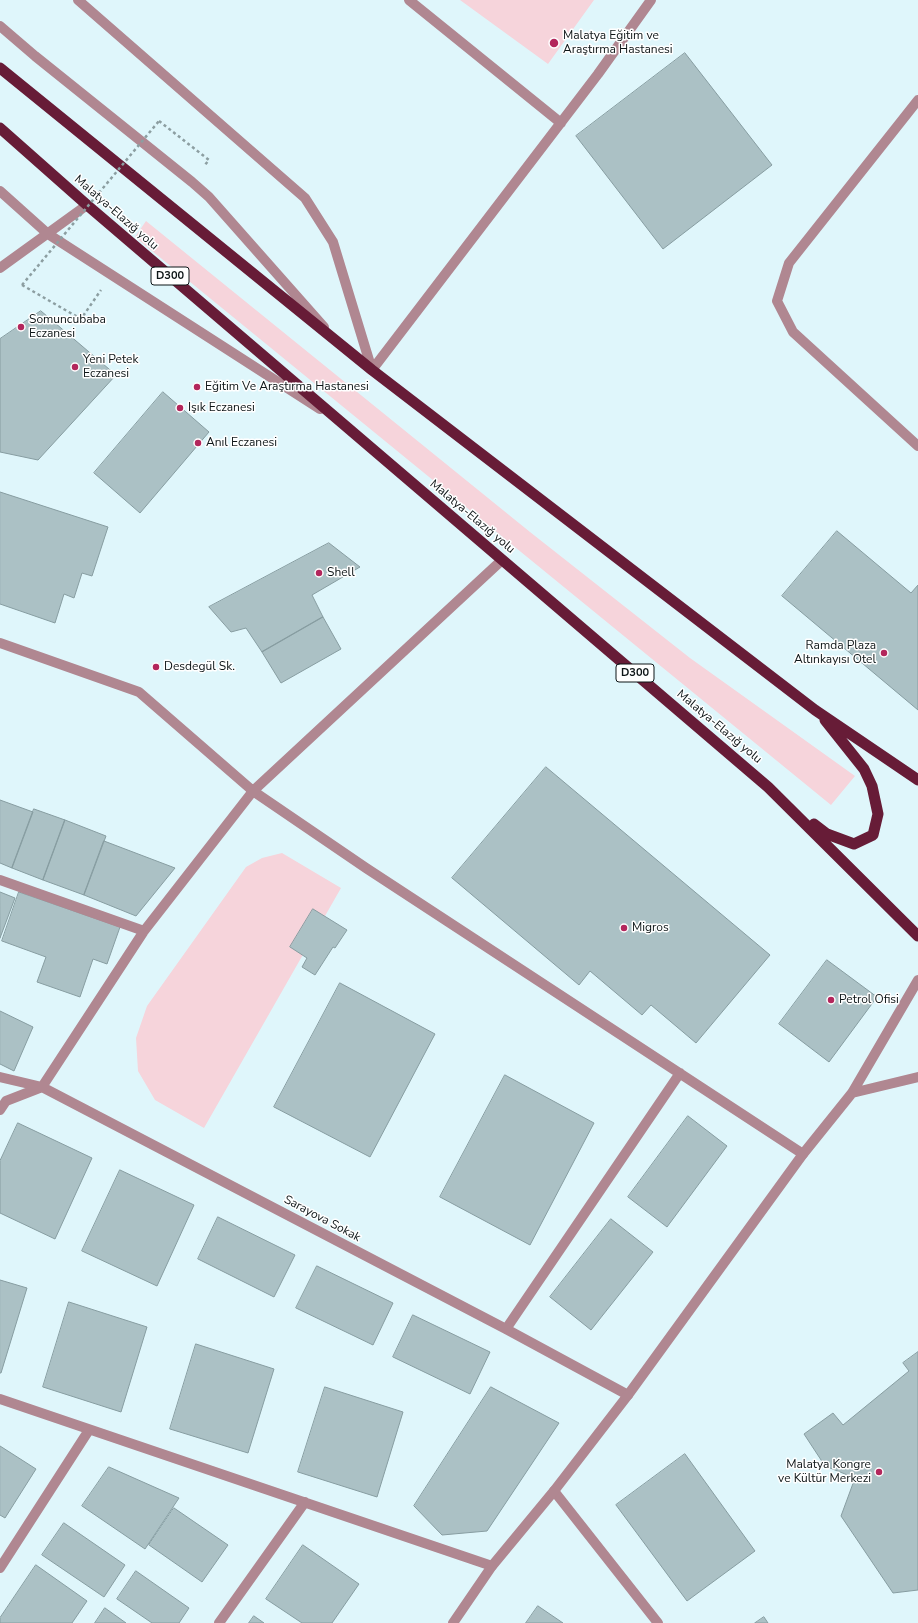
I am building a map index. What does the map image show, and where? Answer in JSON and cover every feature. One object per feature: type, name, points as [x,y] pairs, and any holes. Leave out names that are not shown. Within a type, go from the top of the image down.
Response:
[{"type":"highway","points":[[0,68],[372,370],[815,710],[918,780]]},
{"type":"highway","name":"Malatya-Elazığ yolu","points":[[0,128],[86,205],[768,787],[918,936]]},
{"type":"highway","points":[[768,787],[827,834],[854,844],[873,835],[878,814],[872,786],[864,769],[815,710]]},
{"type":"street","points":[[78,0],[305,198],[333,242],[372,370]]},
{"type":"street","points":[[409,0],[561,123]]},
{"type":"street","points":[[372,370],[561,123],[648,1]]},
{"type":"street","points":[[0,26],[203,192],[338,342]]},
{"type":"street","points":[[918,100],[789,263],[777,301],[793,332],[918,446]]},
{"type":"street","points":[[0,191],[48,234],[341,423]]},
{"type":"street","points":[[0,268],[86,205]]},
{"type":"street","points":[[0,1110],[6,1101],[42,1087],[144,931],[253,791],[502,560]]},
{"type":"street","points":[[0,643],[139,692],[253,791],[366,868],[803,1154]]},
{"type":"street","points":[[0,880],[144,931]]},
{"type":"street","points":[[453,1623],[492,1566],[554,1492],[628,1395],[803,1154],[852,1093],[918,980]]},
{"type":"street","points":[[506,1329],[680,1073]]},
{"type":"street","name":"Sarayova Sokak","points":[[0,1077],[42,1087],[506,1329],[628,1395]]},
{"type":"street","points":[[852,1093],[918,1077]]},
{"type":"street","points":[[0,1399],[492,1566]]},
{"type":"street","points":[[0,1568],[88,1430]]},
{"type":"street","points":[[554,1492],[658,1623]]},
{"type":"street","points":[[219,1623],[305,1502]]},
{"type":"path","points":[[112,275],[81,319],[22,285],[159,121],[209,160]]},
{"type":"shaded area","name":"Malatya Eğitim ve Araştırma Hastanesi","points":[[460,0],[594,0],[548,64]]},
{"type":"shaded area","points":[[146,221],[530,532],[690,658],[855,776],[831,805],[135,237]]},
{"type":"shaded area","points":[[282,853],[341,888],[204,1128],[155,1100],[138,1071],[136,1038],[147,1006],[246,867],[262,858]]},
{"type":"building","points":[[685,53],[772,165],[663,249],[576,136]]},
{"type":"building","points":[[41,311],[116,375],[38,460],[0,452],[0,339]]},
{"type":"building","points":[[163,392],[209,432],[140,513],[94,473]]},
{"type":"building","points":[[0,492],[108,527],[92,576],[82,573],[74,598],[64,594],[55,623],[0,604]]},
{"type":"building","name":"Ramda Plaza Altınkayısı Otel","points":[[837,531],[911,593],[918,585],[918,710],[782,596]]},
{"type":"building","points":[[329,543],[360,567],[312,595],[323,617],[262,652],[246,628],[231,632],[209,607]]},
{"type":"building","points":[[323,617],[341,649],[281,683],[262,652]]},
{"type":"building","name":"Migros","points":[[546,767],[770,955],[696,1043],[651,1005],[642,1015],[590,971],[579,985],[452,878]]},
{"type":"building","points":[[0,800],[33,812],[12,868],[0,863]]},
{"type":"building","points":[[34,809],[65,820],[43,880],[12,868]]},
{"type":"building","points":[[65,820],[106,836],[84,895],[43,880]]},
{"type":"building","points":[[104,841],[175,868],[136,916],[84,895]]},
{"type":"building","points":[[0,892],[15,898],[0,938]]},
{"type":"building","points":[[19,892],[120,927],[107,964],[93,959],[80,997],[37,982],[46,957],[2,941]]},
{"type":"building","points":[[313,909],[347,930],[335,948],[333,947],[315,975],[302,967],[307,958],[290,947]]},
{"type":"building","points":[[827,960],[877,997],[829,1062],[779,1024]]},
{"type":"building","points":[[340,983],[435,1034],[370,1157],[274,1107]]},
{"type":"building","points":[[0,1011],[33,1027],[14,1071],[0,1064]]},
{"type":"building","points":[[505,1075],[594,1123],[530,1245],[440,1197]]},
{"type":"building","points":[[688,1116],[727,1146],[667,1227],[628,1197]]},
{"type":"building","points":[[18,1123],[92,1158],[55,1239],[0,1213],[0,1161]]},
{"type":"building","points":[[120,1170],[194,1205],[157,1286],[82,1251]]},
{"type":"building","points":[[218,1217],[295,1255],[274,1297],[198,1259]]},
{"type":"building","points":[[611,1219],[653,1252],[591,1330],[550,1297]]},
{"type":"building","points":[[317,1266],[393,1303],[373,1345],[296,1308]]},
{"type":"building","points":[[0,1280],[27,1288],[1,1373],[0,1373]]},
{"type":"building","points":[[69,1302],[147,1327],[121,1412],[43,1387]]},
{"type":"building","points":[[413,1315],[490,1352],[470,1394],[393,1357]]},
{"type":"building","points":[[196,1344],[274,1369],[248,1453],[170,1429]]},
{"type":"building","name":"Malatya Kongre ve Kültür Merkezi","points":[[918,1352],[918,1590],[893,1593],[841,1516],[855,1478],[825,1466],[804,1434],[833,1413],[843,1425],[909,1371],[903,1363]]},
{"type":"building","points":[[325,1387],[403,1412],[377,1497],[298,1472]]},
{"type":"building","points":[[491,1387],[559,1423],[487,1531],[442,1535],[414,1506]]},
{"type":"building","points":[[0,1446],[36,1469],[5,1518],[0,1515]]},
{"type":"building","points":[[685,1454],[755,1551],[687,1601],[616,1505]]},
{"type":"building","points":[[109,1467],[179,1498],[145,1549],[82,1506]]},
{"type":"building","points":[[174,1508],[228,1545],[202,1582],[149,1545]]},
{"type":"building","points":[[64,1523],[125,1565],[104,1597],[42,1555]]},
{"type":"building","points":[[303,1545],[359,1584],[332,1623],[302,1623],[266,1599]]},
{"type":"building","points":[[36,1565],[87,1601],[72,1623],[0,1623],[0,1618]]},
{"type":"building","points":[[136,1571],[189,1608],[179,1623],[152,1623],[117,1599]]},
{"type":"building","points":[[538,1606],[563,1623],[526,1623]]},
{"type":"building","points":[[105,1608],[126,1623],[95,1623]]},
{"type":"building","points":[[254,1616],[264,1623],[249,1623]]},
{"type":"building","points":[[764,1617],[768,1623],[755,1623]]},
{"type":"place","name":"Malatya Eğitim ve Araştırma Hastanesi","points":[[554,43]]},
{"type":"place","name":"Somuncubaba Eczanesi","points":[[21,327]]},
{"type":"place","name":"Yeni Petek Eczanesi","points":[[75,367]]},
{"type":"place","name":"Eğitim Ve Araştırma Hastanesi","points":[[197,387]]},
{"type":"place","name":"Işık Eczanesi","points":[[180,408]]},
{"type":"place","name":"Anıl Eczanesi","points":[[198,443]]},
{"type":"place","name":"Shell","points":[[319,573]]},
{"type":"place","name":"Ramda Plaza Altınkayısı Otel","points":[[884,653]]},
{"type":"place","name":"Desdegül Sk.","points":[[156,667]]},
{"type":"place","name":"Migros","points":[[624,928]]},
{"type":"place","name":"Petrol Ofisi","points":[[831,1000]]},
{"type":"place","name":"Malatya Kongre ve Kültür Merkezi","points":[[879,1472]]}]
